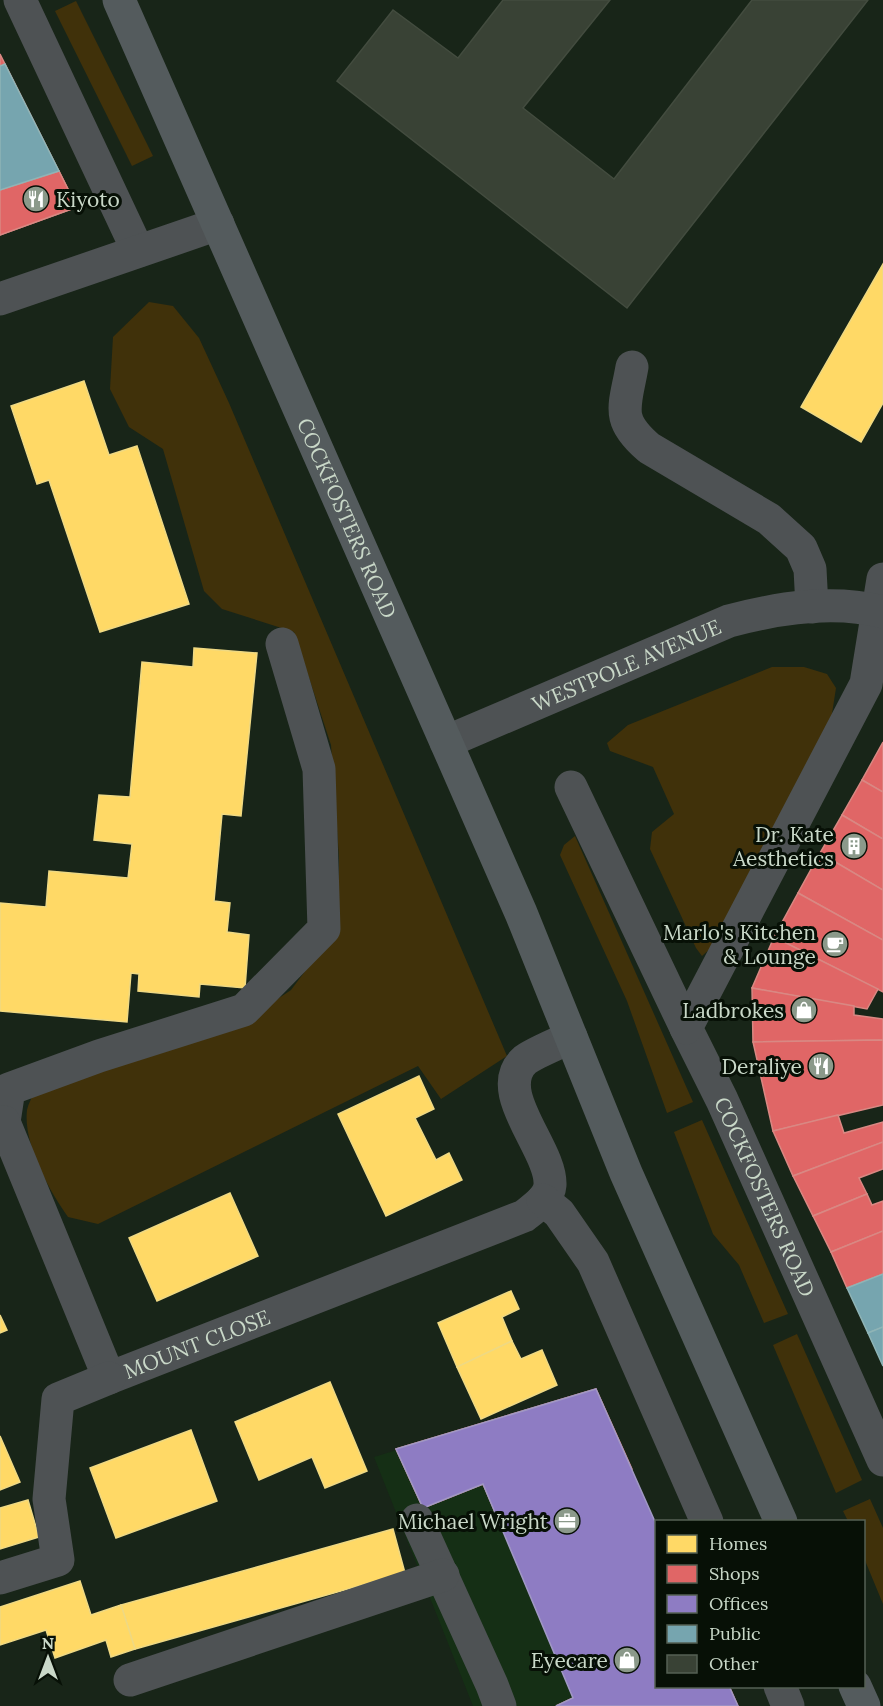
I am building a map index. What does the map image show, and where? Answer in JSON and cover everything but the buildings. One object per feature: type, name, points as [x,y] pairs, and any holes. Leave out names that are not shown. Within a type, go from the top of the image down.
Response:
[{"type":"main road","name":"COCKFOSTERS ROAD","points":[[119,0],[446,742],[520,913],[626,1173],[781,1520]]},
{"type":"main road","points":[[856,1688],[864,1706]]},
{"type":"street","points":[[20,0],[138,251]]},
{"type":"street","points":[[0,299],[218,224]]},
{"type":"street","points":[[632,368],[624,412],[632,434],[649,448],[769,519],[801,548],[810,569],[812,607]]},
{"type":"street","points":[[686,1028],[866,684],[882,601]]},
{"type":"street","name":"WESTPOLE AVENUE","points":[[446,742],[729,621],[771,610],[852,607],[882,601]]},
{"type":"street","points":[[2,1122],[9,1089],[99,1056],[243,1011],[324,929],[319,769],[282,644]]},
{"type":"street","name":"COCKFOSTERS ROAD","points":[[571,788],[722,1100],[883,1460]]},
{"type":"street","points":[[571,1037],[526,1059],[517,1071],[514,1086],[516,1100],[546,1165],[550,1185],[543,1200],[559,1213],[593,1262],[707,1520]]},
{"type":"street","name":"MOUNT CLOSE","points":[[2,1122],[109,1378],[524,1216],[543,1200]]},
{"type":"street","points":[[0,1578],[58,1560],[49,1499],[58,1399],[109,1378]]},
{"type":"street","points":[[417,1520],[500,1706]]},
{"type":"street","points":[[130,1680],[443,1575]]},
{"type":"street","points":[[781,1688],[788,1706]]},
{"type":"shaded area","points":[[76,1],[153,156],[132,166],[55,11]]},
{"type":"shaded area","points":[[149,302],[173,306],[199,338],[229,403],[507,1056],[441,1099],[418,1066],[98,1224],[68,1217],[39,1166],[33,1152],[27,1123],[28,1108],[34,1092],[230,1031],[291,990],[339,926],[339,857],[331,745],[294,632],[222,609],[204,591],[163,449],[129,427],[110,389],[113,337]]},
{"type":"shaded area","points":[[772,667],[804,667],[827,674],[836,688],[831,720],[712,947],[702,956],[696,948],[650,849],[652,832],[674,814],[653,767],[610,751],[607,743],[628,725]]},
{"type":"shaded area","points":[[575,836],[693,1102],[667,1113],[627,1001],[560,855],[564,845]]},
{"type":"shaded area","points":[[702,1120],[788,1314],[764,1323],[739,1265],[713,1234],[674,1132]]},
{"type":"shaded area","points":[[797,1334],[862,1480],[836,1493],[773,1345]]},
{"type":"shaded area","points":[[596,1389],[655,1522],[655,1688],[729,1688],[738,1706],[473,1706],[374,1457]]},
{"type":"shaded area","points":[[870,1499],[883,1528],[883,1604],[865,1560],[865,1520],[848,1520],[843,1511]]},
{"type":"place","name":"Kiyoto","points":[[36,199]]},
{"type":"place","name":"Dr. Kate Aesthetics","points":[[854,846]]},
{"type":"place","name":"Marlo's Kitchen & Lounge","points":[[835,944]]},
{"type":"place","name":"Ladbrokes","points":[[804,1010]]},
{"type":"place","name":"Deraliye","points":[[821,1066]]},
{"type":"place","name":"Michael Wright","points":[[567,1521]]},
{"type":"place","name":"Eyecare","points":[[627,1660]]}]
